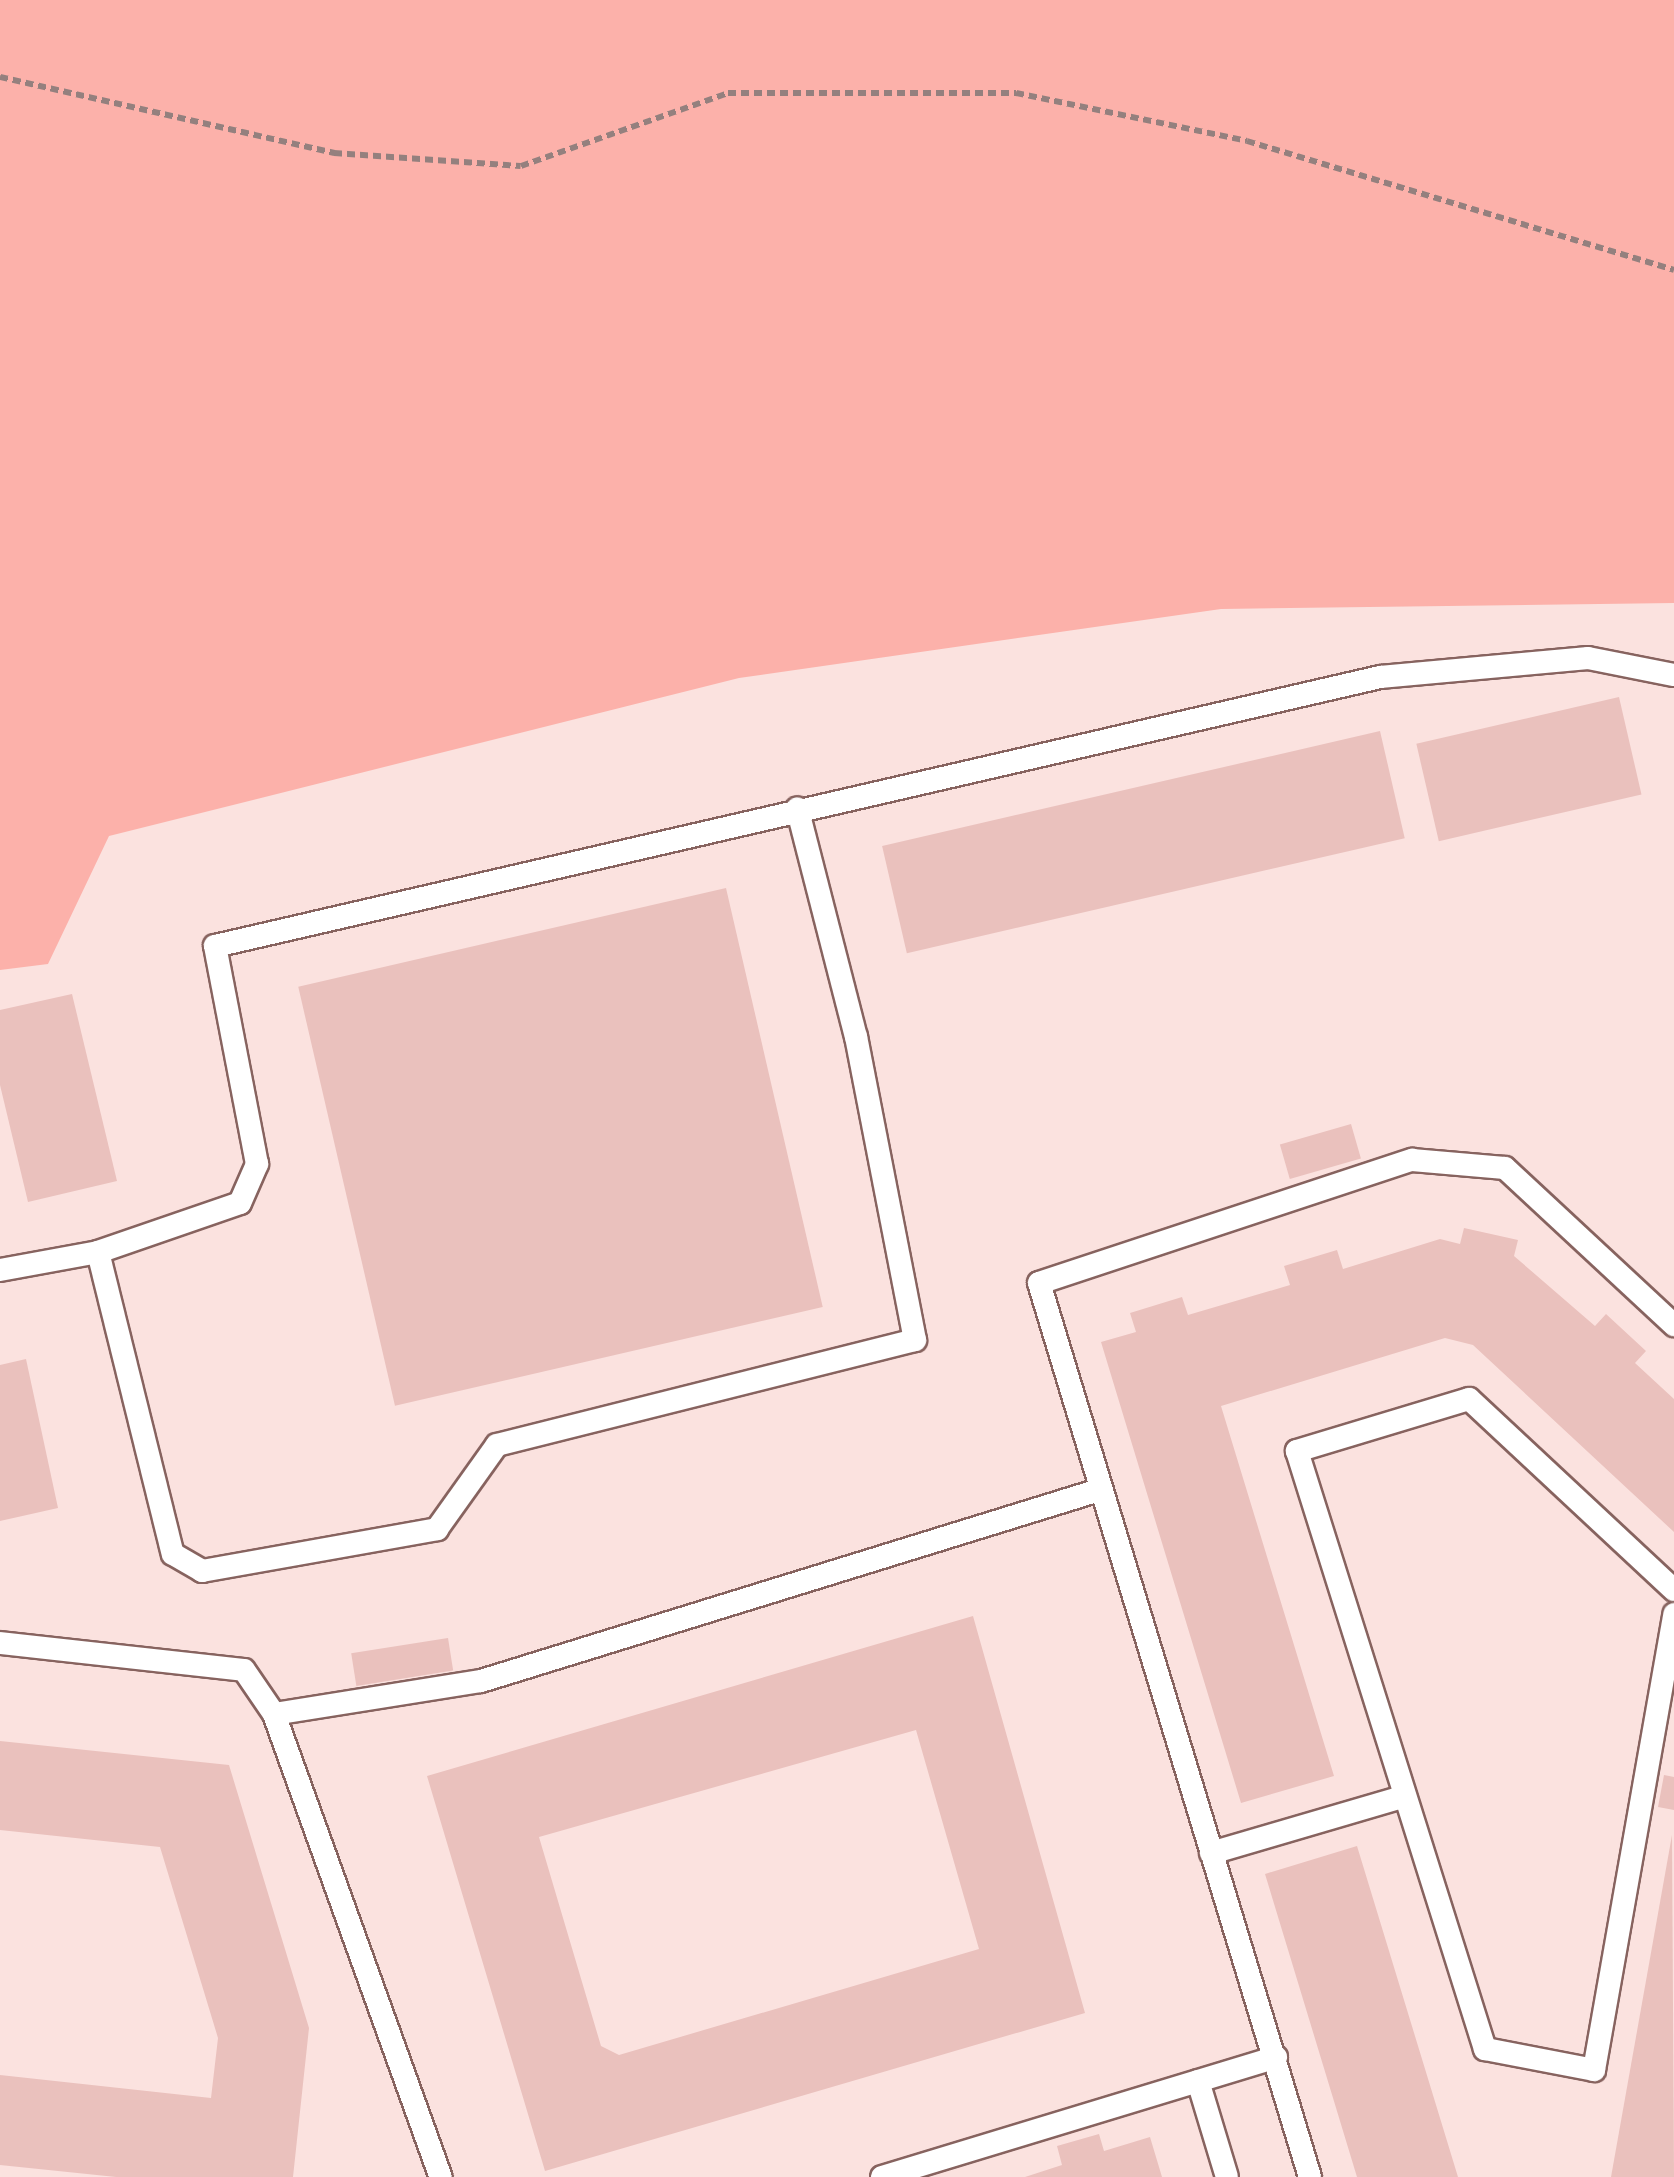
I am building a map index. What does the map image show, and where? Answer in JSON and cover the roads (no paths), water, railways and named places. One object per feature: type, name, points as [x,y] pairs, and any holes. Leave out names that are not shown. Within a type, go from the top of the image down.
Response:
[{"type":"lane","points":[[0,1270],[98,1252],[240,1204],[256,1164],[215,946],[798,808],[1380,677],[1588,658],[1674,675]]},
{"type":"lane","points":[[98,1252],[173,1554],[202,1570],[437,1529],[497,1445],[915,1340],[856,1037],[798,808]]},
{"type":"lane","points":[[1310,2177],[1039,1283],[1412,1160],[1505,1168],[1674,1325]]},
{"type":"lane","points":[[1674,1590],[1469,1399],[1297,1451],[1402,1797],[1485,2049],[1594,2070],[1664,1726],[1674,1614]]},
{"type":"lane","points":[[274,1714],[481,1680],[1099,1490]]},
{"type":"lane","points":[[0,1643],[244,1670],[274,1714],[441,2177]]},
{"type":"lane","points":[[1211,1852],[1402,1797]]},
{"type":"lane","points":[[882,2177],[1276,2057]]},
{"type":"lane","points":[[1198,2081],[1227,2177]]}]
